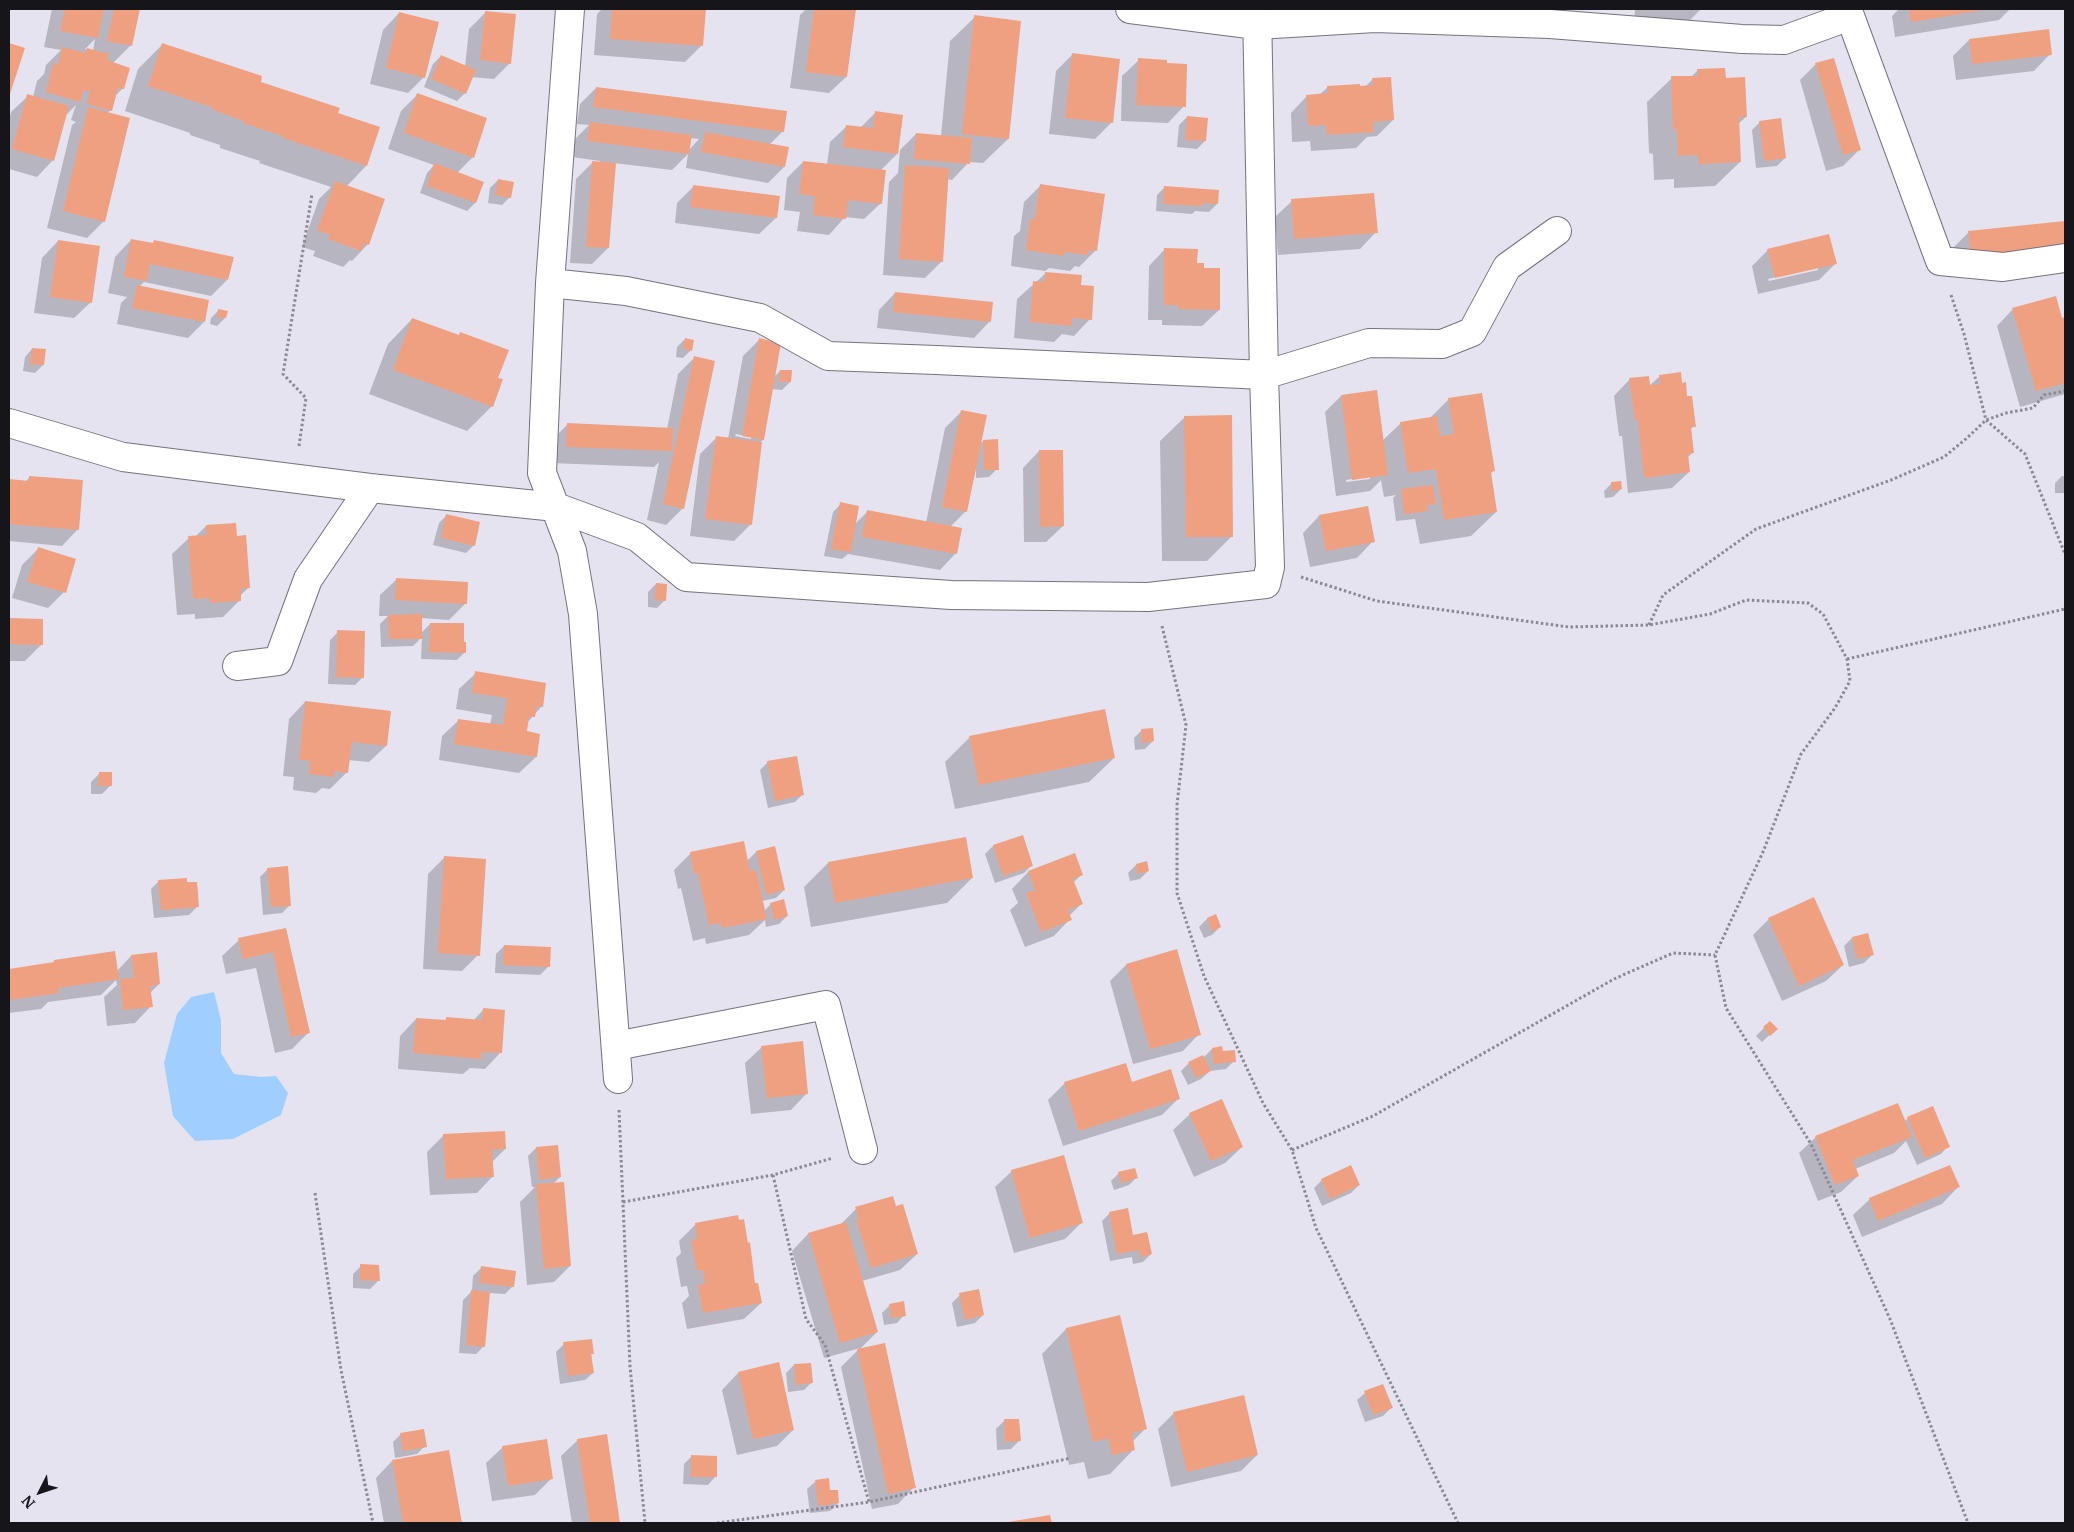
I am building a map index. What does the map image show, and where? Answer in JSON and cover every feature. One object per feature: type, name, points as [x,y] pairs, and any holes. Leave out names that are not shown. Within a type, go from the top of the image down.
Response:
[{"type":"street","points":[[570,9],[550,283],[542,473],[572,551],[583,614],[618,1079]]},
{"type":"street","points":[[1130,9],[1257,17],[1375,18],[1550,24],[1742,39],[1784,40],[1850,16],[1940,261],[2003,267],[2065,258]]},
{"type":"street","points":[[9,423],[123,457],[370,488],[556,506],[637,537],[686,577],[951,595],[1148,597],[1266,584],[1270,567],[1257,17]]},
{"type":"street","points":[[550,283],[626,291],[760,318],[828,356],[1264,375],[1369,343],[1442,344],[1472,332],[1507,267],[1557,231]]},
{"type":"street","points":[[237,666],[278,661],[308,579],[370,488]]},
{"type":"street","points":[[616,1046],[826,1005],[863,1150]]},
{"type":"path","points":[[295,479],[306,398],[283,374],[312,194]]},
{"type":"path","points":[[1940,261],[1964,334],[1986,420],[2025,454],[2065,554]]},
{"type":"path","points":[[1649,625],[1663,595],[1756,529],[1891,480],[1944,457],[1986,420],[2006,413],[2033,408],[2044,395],[2065,391]]},
{"type":"path","points":[[1270,567],[1377,601],[1569,627],[1649,625],[1710,614],[1746,600],[1808,603],[1823,614],[1847,659],[1850,681],[1835,708],[1802,754],[1763,852],[1715,956],[1726,1008],[1811,1144],[1890,1319],[1968,1523]]},
{"type":"path","points":[[1162,596],[1162,630],[1186,725],[1177,805],[1177,893],[1204,976],[1263,1103],[1292,1150],[1316,1228],[1458,1523]]},
{"type":"path","points":[[1847,659],[2065,609]]},
{"type":"path","points":[[1292,1150],[1373,1116],[1614,979],[1674,953],[1715,956]]},
{"type":"path","points":[[618,1079],[630,1366],[646,1523]]},
{"type":"path","points":[[624,1202],[773,1175],[863,1150]]},
{"type":"path","points":[[773,1175],[806,1319],[825,1345],[869,1502]]},
{"type":"path","points":[[315,1192],[341,1370],[374,1523]]},
{"type":"path","points":[[718,1523],[869,1502],[1071,1458]]},
{"type":"water","points":[[214,992],[221,1020],[221,1053],[234,1074],[261,1077],[276,1076],[288,1093],[281,1115],[233,1139],[195,1141],[173,1116],[164,1063],[177,1014],[191,997]]},
{"type":"building","points":[[65,9],[104,9],[98,38],[60,31]]},
{"type":"building","points":[[114,9],[140,9],[132,46],[107,41]]},
{"type":"building","points":[[612,9],[706,9],[703,46],[610,39]]},
{"type":"building","points":[[814,9],[856,9],[847,77],[806,72]]},
{"type":"building","points":[[1909,9],[1983,9],[1983,10],[1911,22]]},
{"type":"building","points":[[485,11],[516,14],[511,64],[480,60]]},
{"type":"building","points":[[399,12],[439,22],[425,78],[386,68]]},
{"type":"building","points":[[974,15],[1021,21],[1009,139],[962,134]]},
{"type":"building","points":[[2049,29],[2052,55],[1972,64],[1969,39]]},
{"type":"building","points":[[9,43],[25,48],[9,97]]},
{"type":"building","points":[[162,43],[262,76],[261,82],[340,108],[338,113],[380,127],[367,166],[283,138],[283,136],[243,123],[244,121],[213,110],[214,108],[148,86]]},
{"type":"building","points":[[62,47],[85,53],[87,48],[109,54],[107,60],[130,68],[124,89],[118,88],[112,111],[87,104],[90,91],[84,90],[80,102],[46,92],[53,63],[58,65]]},
{"type":"building","points":[[1072,53],[1120,59],[1113,123],[1065,118]]},
{"type":"building","points":[[441,55],[476,70],[466,94],[431,79]]},
{"type":"building","points":[[1138,58],[1167,60],[1167,63],[1187,64],[1186,107],[1136,105]]},
{"type":"building","points":[[1834,58],[1861,150],[1843,155],[1815,63]]},
{"type":"building","points":[[1725,68],[1726,78],[1745,77],[1747,117],[1739,117],[1741,162],[1698,164],[1698,155],[1678,156],[1677,130],[1673,129],[1671,76],[1698,76],[1697,69]]},
{"type":"building","points":[[1391,77],[1394,120],[1373,122],[1374,132],[1327,135],[1326,125],[1308,126],[1306,95],[1328,93],[1327,86],[1373,85],[1372,78]]},
{"type":"building","points":[[596,87],[787,111],[784,132],[593,107]]},
{"type":"building","points":[[417,93],[487,118],[474,158],[404,133]]},
{"type":"building","points":[[27,94],[69,106],[54,161],[12,149]]},
{"type":"building","points":[[88,107],[130,118],[105,222],[63,211]]},
{"type":"building","points":[[875,111],[903,115],[898,154],[843,147],[846,125],[873,128]]},
{"type":"building","points":[[1187,116],[1208,118],[1206,141],[1185,140]]},
{"type":"building","points":[[1781,118],[1786,158],[1764,161],[1759,121]]},
{"type":"building","points":[[590,122],[692,135],[689,154],[587,141]]},
{"type":"building","points":[[705,132],[789,147],[785,167],[701,152]]},
{"type":"building","points":[[916,133],[972,138],[970,164],[914,159]]},
{"type":"building","points":[[592,161],[616,163],[609,248],[586,247]]},
{"type":"building","points":[[803,161],[886,170],[882,204],[848,200],[846,219],[813,215],[815,196],[799,194]]},
{"type":"building","points":[[434,163],[484,182],[476,203],[427,186]]},
{"type":"building","points":[[905,165],[949,168],[943,262],[899,259]]},
{"type":"building","points":[[498,179],[514,182],[511,198],[495,195]]},
{"type":"building","points":[[335,181],[385,199],[369,245],[364,243],[361,251],[328,239],[330,235],[317,230]]},
{"type":"building","points":[[1040,184],[1105,194],[1097,251],[1089,250],[1088,255],[1064,252],[1063,256],[1026,250],[1030,219],[1035,219]]},
{"type":"building","points":[[693,185],[780,196],[777,218],[690,207]]},
{"type":"building","points":[[1164,186],[1219,190],[1218,204],[1202,203],[1202,206],[1163,204]]},
{"type":"building","points":[[1374,193],[1378,233],[1294,239],[1291,199]]},
{"type":"building","points":[[2065,221],[2065,248],[1971,258],[1968,231]]},
{"type":"building","points":[[1829,234],[1837,264],[1775,278],[1767,249]]},
{"type":"building","points":[[131,239],[153,243],[154,240],[234,257],[228,280],[150,264],[147,281],[124,277]]},
{"type":"building","points":[[58,240],[100,246],[92,303],[50,297]]},
{"type":"building","points":[[1164,248],[1198,249],[1197,263],[1204,263],[1204,268],[1220,268],[1220,310],[1178,309],[1178,305],[1164,305]]},
{"type":"building","points":[[1045,272],[1082,275],[1081,285],[1094,286],[1092,320],[1072,318],[1072,326],[1030,322],[1033,281],[1044,282]]},
{"type":"building","points":[[137,285],[209,300],[205,322],[132,308]]},
{"type":"building","points":[[895,292],[993,302],[991,322],[893,312]]},
{"type":"building","points":[[2056,296],[2062,318],[2065,317],[2065,383],[2036,391],[2012,308]]},
{"type":"building","points":[[218,309],[228,311],[226,318],[217,317]]},
{"type":"building","points":[[412,318],[459,335],[460,332],[509,350],[498,378],[503,379],[493,407],[393,370]]},
{"type":"building","points":[[685,338],[694,340],[692,351],[683,349]]},
{"type":"building","points":[[759,338],[781,343],[764,440],[742,436]]},
{"type":"building","points":[[32,348],[46,349],[44,365],[30,364]]},
{"type":"building","points":[[694,356],[715,361],[684,509],[663,504]]},
{"type":"building","points":[[780,370],[792,370],[791,382],[779,382]]},
{"type":"building","points":[[1681,372],[1682,383],[1686,382],[1687,396],[1692,396],[1696,427],[1691,427],[1694,453],[1688,454],[1690,472],[1644,478],[1638,420],[1635,420],[1629,378],[1649,376],[1650,385],[1660,384],[1659,375]]},
{"type":"building","points":[[1377,390],[1388,475],[1352,480],[1341,395]]},
{"type":"building","points":[[1482,393],[1495,471],[1491,472],[1497,512],[1444,520],[1436,469],[1408,473],[1400,422],[1437,416],[1440,436],[1454,434],[1448,398]]},
{"type":"building","points":[[961,410],[987,415],[967,512],[942,507]]},
{"type":"building","points":[[1232,415],[1233,537],[1186,537],[1184,416]]},
{"type":"building","points":[[567,423],[673,428],[672,451],[566,447]]},
{"type":"building","points":[[716,436],[762,442],[752,525],[705,519]]},
{"type":"building","points":[[998,439],[999,470],[984,470],[983,440]]},
{"type":"building","points":[[1039,450],[1063,450],[1064,526],[1040,527]]},
{"type":"building","points":[[29,476],[83,480],[79,530],[9,524],[9,479],[29,481]]},
{"type":"building","points":[[1621,481],[1622,489],[1612,491],[1611,482]]},
{"type":"building","points":[[1433,485],[1436,504],[1427,505],[1428,511],[1404,514],[1401,489]]},
{"type":"building","points":[[840,502],[859,506],[851,552],[831,549]]},
{"type":"building","points":[[1368,506],[1375,542],[1326,551],[1319,515]]},
{"type":"building","points":[[867,510],[962,528],[957,554],[862,537]]},
{"type":"building","points":[[446,514],[480,522],[475,546],[441,538]]},
{"type":"building","points":[[236,523],[237,536],[246,535],[250,588],[241,589],[241,601],[210,603],[210,598],[193,599],[188,536],[207,535],[206,525]]},
{"type":"building","points":[[38,547],[76,559],[66,593],[27,582]]},
{"type":"building","points":[[396,578],[468,582],[467,604],[395,600]]},
{"type":"building","points":[[656,583],[667,584],[666,601],[655,600]]},
{"type":"building","points":[[422,614],[422,639],[389,639],[388,615]]},
{"type":"building","points":[[9,618],[43,619],[43,645],[9,644]]},
{"type":"building","points":[[430,623],[464,623],[466,653],[429,652]]},
{"type":"building","points":[[337,630],[365,631],[364,678],[336,677]]},
{"type":"building","points":[[475,671],[546,683],[543,707],[537,706],[535,717],[529,717],[527,731],[540,734],[537,757],[454,744],[458,719],[503,725],[507,698],[472,693]]},
{"type":"building","points":[[305,701],[391,711],[387,746],[352,742],[348,773],[334,771],[334,777],[309,774],[310,761],[299,760]]},
{"type":"building","points":[[1105,709],[1115,758],[979,785],[969,736]]},
{"type":"building","points":[[1153,728],[1154,741],[1142,743],[1141,729]]},
{"type":"building","points":[[797,756],[804,795],[775,801],[767,761]]},
{"type":"building","points":[[99,772],[112,772],[112,786],[98,786]]},
{"type":"building","points":[[1023,835],[1033,866],[1003,876],[993,845]]},
{"type":"building","points":[[966,837],[973,878],[835,903],[828,862]]},
{"type":"building","points":[[744,841],[750,871],[756,870],[767,919],[722,928],[721,923],[709,925],[698,873],[694,874],[690,852]]},
{"type":"building","points":[[775,846],[785,890],[766,895],[756,851]]},
{"type":"building","points":[[1075,853],[1083,875],[1073,879],[1083,904],[1068,910],[1072,920],[1041,932],[1026,893],[1035,890],[1028,871]]},
{"type":"building","points":[[444,856],[486,859],[480,956],[438,953]]},
{"type":"building","points":[[1147,861],[1149,871],[1137,874],[1136,864]]},
{"type":"building","points":[[288,866],[291,906],[271,907],[267,868]]},
{"type":"building","points":[[187,878],[187,882],[197,882],[199,907],[161,910],[158,880]]},
{"type":"building","points":[[1814,897],[1844,965],[1799,986],[1768,918]]},
{"type":"building","points":[[784,899],[788,916],[774,920],[770,903]]},
{"type":"building","points":[[1216,914],[1221,927],[1212,931],[1207,918]]},
{"type":"building","points":[[286,928],[310,1033],[291,1037],[273,952],[243,959],[238,938]]},
{"type":"building","points":[[1868,933],[1874,955],[1857,959],[1852,937]]},
{"type":"building","points":[[504,945],[551,947],[550,967],[503,965]]},
{"type":"building","points":[[1177,949],[1201,1035],[1150,1049],[1126,964]]},
{"type":"building","points":[[115,951],[119,979],[58,988],[59,993],[9,1000],[9,969]]},
{"type":"building","points":[[157,952],[160,984],[150,986],[153,1007],[123,1010],[120,979],[134,978],[131,955]]},
{"type":"building","points":[[483,1008],[505,1010],[502,1053],[481,1052],[481,1059],[413,1053],[416,1018],[446,1020],[446,1017],[482,1020]]},
{"type":"building","points":[[1770,1021],[1778,1029],[1770,1036],[1763,1027]]},
{"type":"building","points":[[803,1041],[808,1094],[767,1098],[761,1046]]},
{"type":"building","points":[[1222,1046],[1223,1051],[1235,1050],[1236,1062],[1213,1064],[1212,1048]]},
{"type":"building","points":[[1203,1055],[1211,1071],[1196,1078],[1188,1062]]},
{"type":"building","points":[[1126,1063],[1132,1082],[1171,1069],[1180,1099],[1079,1131],[1064,1082]]},
{"type":"building","points":[[1222,1099],[1243,1147],[1211,1161],[1189,1113]]},
{"type":"building","points":[[1898,1103],[1912,1137],[1853,1160],[1859,1176],[1835,1185],[1815,1136]]},
{"type":"building","points":[[1933,1106],[1950,1147],[1925,1158],[1907,1117]]},
{"type":"building","points":[[505,1131],[506,1149],[492,1150],[494,1177],[446,1179],[443,1134]]},
{"type":"building","points":[[558,1145],[561,1177],[539,1180],[536,1147]]},
{"type":"building","points":[[1064,1155],[1083,1223],[1030,1238],[1011,1170]]},
{"type":"building","points":[[1351,1165],[1360,1185],[1330,1199],[1321,1179]]},
{"type":"building","points":[[1950,1165],[1960,1187],[1878,1221],[1869,1198]]},
{"type":"building","points":[[1135,1168],[1138,1178],[1121,1183],[1118,1172]]},
{"type":"building","points":[[564,1182],[571,1266],[544,1269],[536,1184]]},
{"type":"building","points":[[893,1196],[896,1206],[903,1204],[918,1254],[871,1268],[856,1219],[859,1219],[855,1207]]},
{"type":"building","points":[[1128,1208],[1133,1235],[1147,1232],[1152,1254],[1141,1257],[1139,1250],[1117,1254],[1109,1212]]},
{"type":"building","points":[[738,1215],[739,1220],[744,1219],[748,1243],[750,1242],[755,1283],[758,1283],[762,1303],[703,1313],[698,1285],[705,1284],[703,1270],[697,1271],[691,1240],[697,1239],[695,1223]]},
{"type":"building","points":[[846,1222],[878,1332],[840,1343],[808,1233]]},
{"type":"building","points":[[360,1264],[379,1265],[380,1281],[360,1280]]},
{"type":"building","points":[[481,1266],[516,1271],[514,1287],[479,1283]]},
{"type":"building","points":[[979,1289],[984,1315],[965,1320],[959,1293]]},
{"type":"building","points":[[471,1290],[490,1292],[485,1347],[466,1345]]},
{"type":"building","points":[[904,1301],[906,1316],[891,1318],[889,1304]]},
{"type":"building","points":[[1120,1315],[1147,1429],[1132,1433],[1135,1450],[1112,1455],[1108,1438],[1093,1442],[1066,1328]]},
{"type":"building","points":[[592,1339],[594,1354],[591,1354],[594,1373],[568,1376],[563,1342]]},
{"type":"building","points":[[885,1343],[916,1488],[888,1494],[857,1349]]},
{"type":"building","points":[[779,1362],[794,1430],[753,1439],[738,1372]]},
{"type":"building","points":[[811,1363],[813,1383],[796,1385],[794,1364]]},
{"type":"building","points":[[1383,1384],[1393,1408],[1373,1415],[1364,1391]]},
{"type":"building","points":[[1244,1395],[1258,1455],[1187,1472],[1173,1412]]},
{"type":"building","points":[[1004,1419],[1019,1419],[1021,1441],[1005,1442]]},
{"type":"building","points":[[424,1429],[427,1447],[403,1451],[400,1433]]},
{"type":"building","points":[[607,1434],[620,1523],[590,1523],[577,1439]]},
{"type":"building","points":[[547,1439],[553,1479],[508,1486],[502,1446]]},
{"type":"building","points":[[449,1450],[462,1523],[403,1523],[392,1460]]},
{"type":"building","points":[[691,1455],[717,1456],[717,1477],[691,1477]]},
{"type":"building","points":[[829,1478],[830,1490],[838,1490],[839,1503],[818,1506],[815,1480]]},
{"type":"building","points":[[1050,1515],[1052,1523],[1008,1523],[1008,1522]]}]
